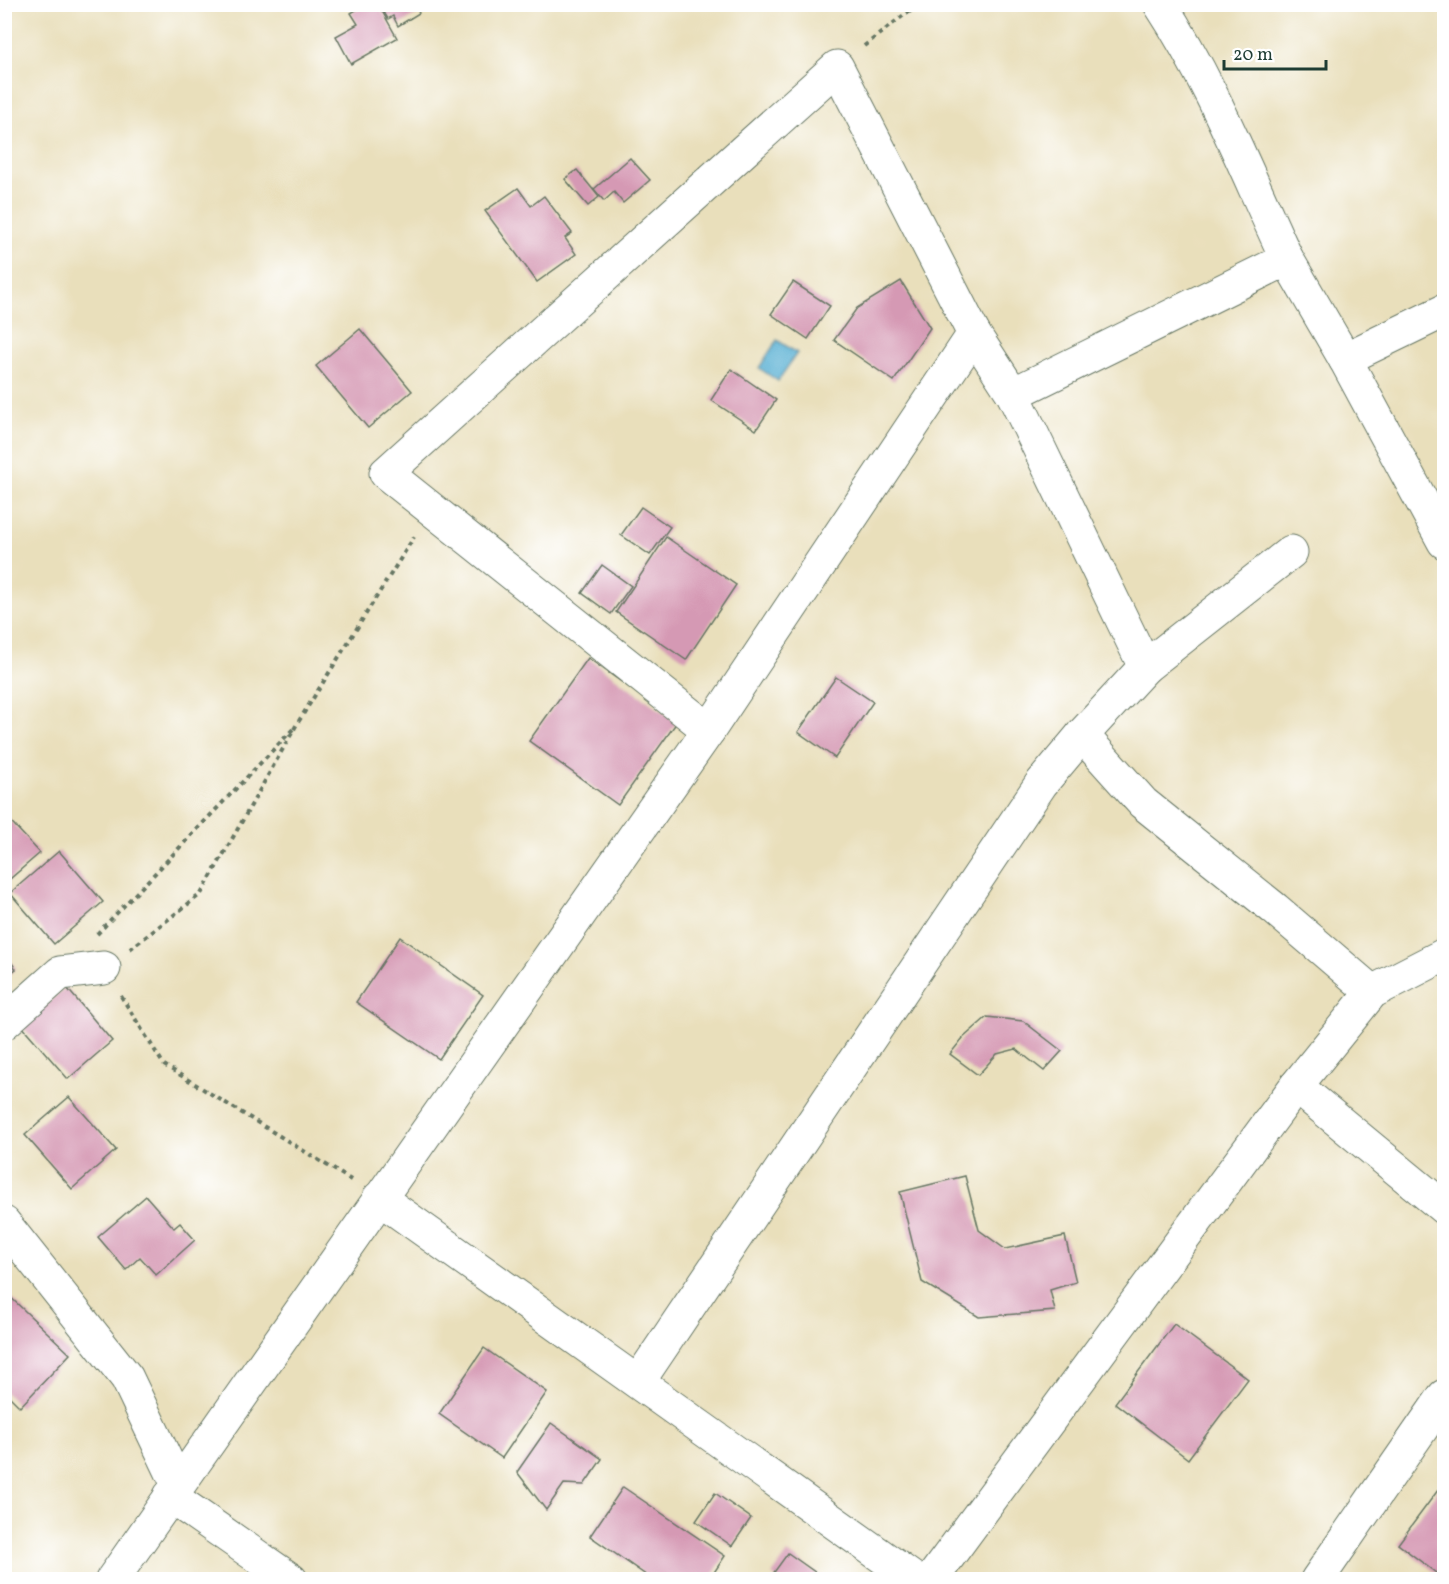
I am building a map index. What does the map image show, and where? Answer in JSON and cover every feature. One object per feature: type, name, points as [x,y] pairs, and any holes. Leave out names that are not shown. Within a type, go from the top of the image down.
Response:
[{"type":"street","points":[[1160,4],[1178,32],[1210,94],[1287,259],[1346,359],[1444,542]]},
{"type":"street","points":[[709,730],[386,473],[837,67],[974,334],[1013,394],[1145,667]]},
{"type":"street","points":[[1013,394],[1287,259]]},
{"type":"street","points":[[1346,359],[1444,310]]},
{"type":"street","points":[[112,1580],[709,730],[974,334]]},
{"type":"street","points":[[638,1382],[1041,784],[1082,735],[1145,667],[1291,552]]},
{"type":"street","points":[[1082,735],[1143,802],[1275,909],[1372,992]]},
{"type":"street","points":[[931,1580],[1296,1086],[1372,992],[1444,955]]},
{"type":"street","points":[[4,1023],[60,973],[104,968]]},
{"type":"street","points":[[1296,1086],[1444,1208]]},
{"type":"street","points":[[380,1198],[915,1580]]},
{"type":"street","points":[[4,1223],[127,1378],[174,1490],[291,1580]]},
{"type":"street","points":[[1317,1580],[1444,1396]]},
{"type":"path","points":[[837,67],[904,15],[923,4]]},
{"type":"path","points":[[380,1198],[164,1065],[104,968],[201,894],[297,724],[432,509]]},
{"type":"path","points":[[60,973],[297,724]]},
{"type":"water","points":[[777,340],[797,353],[778,381],[759,368]]},
{"type":"building","points":[[366,4],[378,4],[397,38],[351,64],[336,36],[358,24],[351,13]]},
{"type":"building","points":[[379,4],[414,4],[419,13],[398,26],[393,16],[388,19]]},
{"type":"building","points":[[630,158],[650,180],[623,203],[614,192],[604,201],[594,189]]},
{"type":"building","points":[[577,170],[599,197],[588,206],[565,179]]},
{"type":"building","points":[[518,188],[531,206],[544,196],[572,233],[565,238],[576,254],[537,282],[485,211]]},
{"type":"building","points":[[901,281],[930,328],[894,381],[834,340],[857,308]]},
{"type":"building","points":[[793,282],[830,306],[808,339],[771,314]]},
{"type":"building","points":[[360,329],[412,391],[368,428],[316,366]]},
{"type":"building","points":[[731,369],[776,400],[756,430],[711,400]]},
{"type":"building","points":[[641,507],[670,527],[650,555],[621,535]]},
{"type":"building","points":[[666,537],[736,585],[686,660],[616,612]]},
{"type":"building","points":[[602,565],[631,586],[611,614],[582,593]]},
{"type":"building","points":[[588,658],[677,722],[618,805],[529,741]]},
{"type":"building","points":[[836,677],[873,702],[835,758],[798,732]]},
{"type":"building","points":[[4,814],[40,853],[4,884]]},
{"type":"building","points":[[59,851],[103,902],[54,944],[10,893]]},
{"type":"building","points":[[400,937],[483,995],[439,1059],[356,1002]]},
{"type":"building","points":[[5,953],[16,969],[5,977]]},
{"type":"building","points":[[66,987],[112,1041],[68,1079],[21,1025]]},
{"type":"building","points":[[987,1017],[1023,1021],[1062,1051],[1044,1071],[1016,1049],[997,1054],[978,1075],[950,1054],[963,1038]]},
{"type":"building","points":[[69,1097],[116,1150],[72,1189],[25,1135]]},
{"type":"building","points":[[965,1176],[979,1230],[1005,1249],[1065,1236],[1076,1282],[1050,1290],[1055,1311],[979,1317],[922,1282],[900,1192]]},
{"type":"building","points":[[146,1196],[174,1228],[180,1223],[195,1240],[156,1275],[140,1257],[126,1270],[98,1237]]},
{"type":"building","points":[[4,1291],[70,1354],[20,1407],[4,1391]]},
{"type":"building","points":[[1174,1324],[1248,1379],[1188,1459],[1115,1403]]},
{"type":"building","points":[[484,1348],[547,1392],[502,1458],[439,1414]]},
{"type":"building","points":[[551,1423],[602,1459],[584,1485],[564,1484],[546,1510],[517,1472]]},
{"type":"building","points":[[1444,1482],[1444,1579],[1398,1544]]},
{"type":"building","points":[[623,1487],[725,1556],[709,1580],[653,1580],[590,1536]]},
{"type":"building","points":[[715,1493],[751,1518],[732,1546],[696,1521]]},
{"type":"building","points":[[788,1553],[826,1580],[779,1580],[772,1575]]}]
